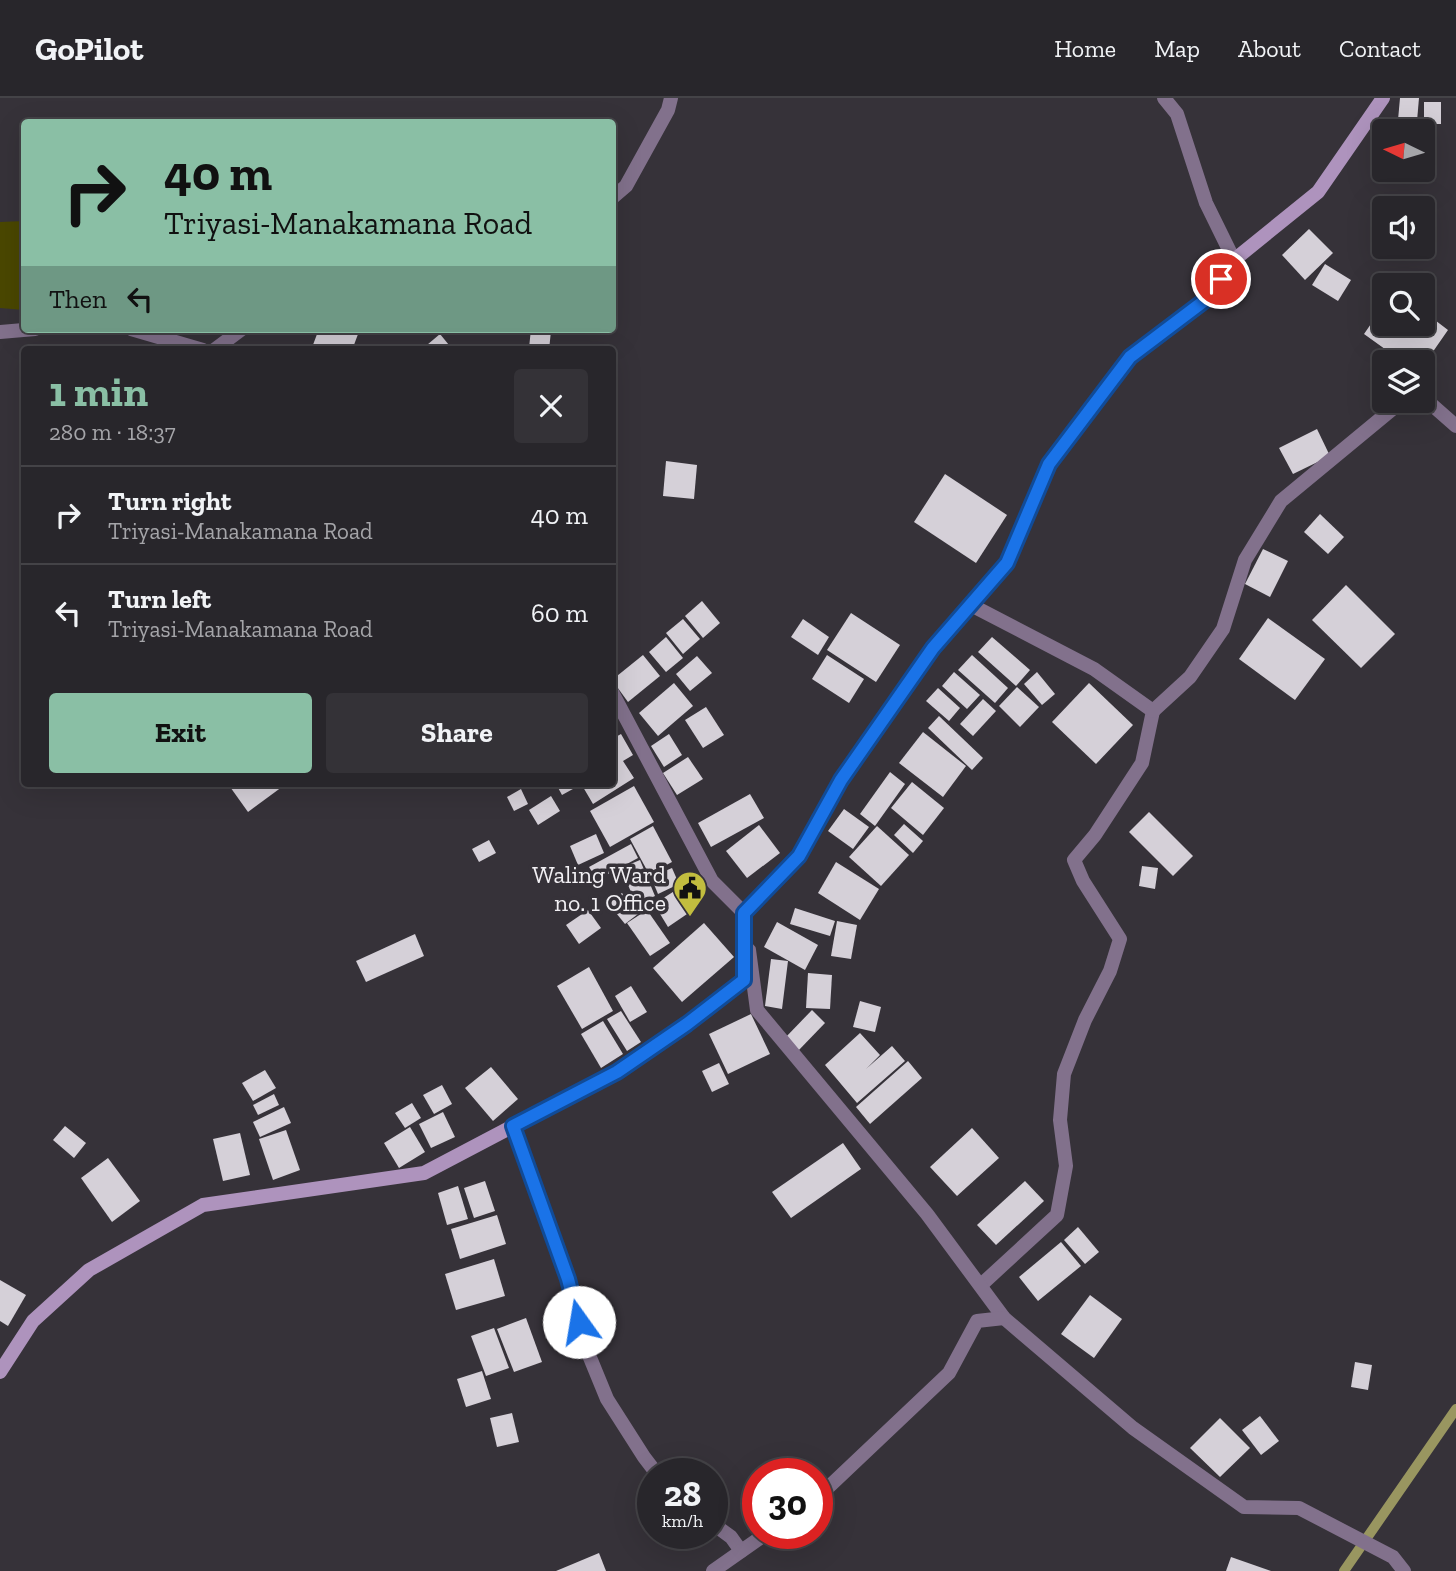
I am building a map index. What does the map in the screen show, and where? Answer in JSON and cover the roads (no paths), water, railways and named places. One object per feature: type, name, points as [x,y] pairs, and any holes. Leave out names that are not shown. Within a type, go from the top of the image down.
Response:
[{"type":"street","points":[[616,195],[626,186],[668,110],[671,98]]},
{"type":"street","points":[[1164,98],[1177,114],[1206,203],[1234,260]]},
{"type":"street","points":[[0,1372],[33,1321],[89,1270],[203,1205],[424,1173],[617,1072],[687,1024],[744,980],[744,913],[799,856],[841,780],[933,648],[1007,563],[1049,464],[1130,357],[1208,298],[1234,260],[1318,192],[1383,98]]},
{"type":"street","points":[[0,332],[21,330]]},
{"type":"street","points":[[145,333],[189,346]]},
{"type":"street","points":[[219,346],[237,333]]},
{"type":"street","points":[[1435,408],[1456,426]]},
{"type":"street","points":[[981,1285],[1057,1215],[1066,1166],[1060,1120],[1064,1074],[1085,1020],[1110,971],[1121,939],[1083,881],[1074,860],[1095,835],[1142,763],[1153,711],[1190,677],[1223,629],[1245,559],[1281,501],[1387,413]]},
{"type":"street","points":[[971,605],[1094,669],[1153,711]]},
{"type":"street","points":[[616,700],[712,881],[744,913],[757,1010],[928,1214],[1004,1318],[1133,1429],[1244,1507],[1299,1507],[1393,1557],[1404,1571]]},
{"type":"street","points":[[513,1126],[568,1279],[584,1343],[607,1399],[645,1458]]},
{"type":"street","points":[[833,1483],[949,1373],[977,1321],[1004,1318]]},
{"type":"street","points":[[728,1535],[741,1551]]},
{"type":"street","points":[[713,1571],[744,1549]]},
{"type":"waterway","points":[[1344,1571],[1456,1409]]},
{"type":"place","name":"Waling Ward no. 1 Office","points":[[690,918]]}]
